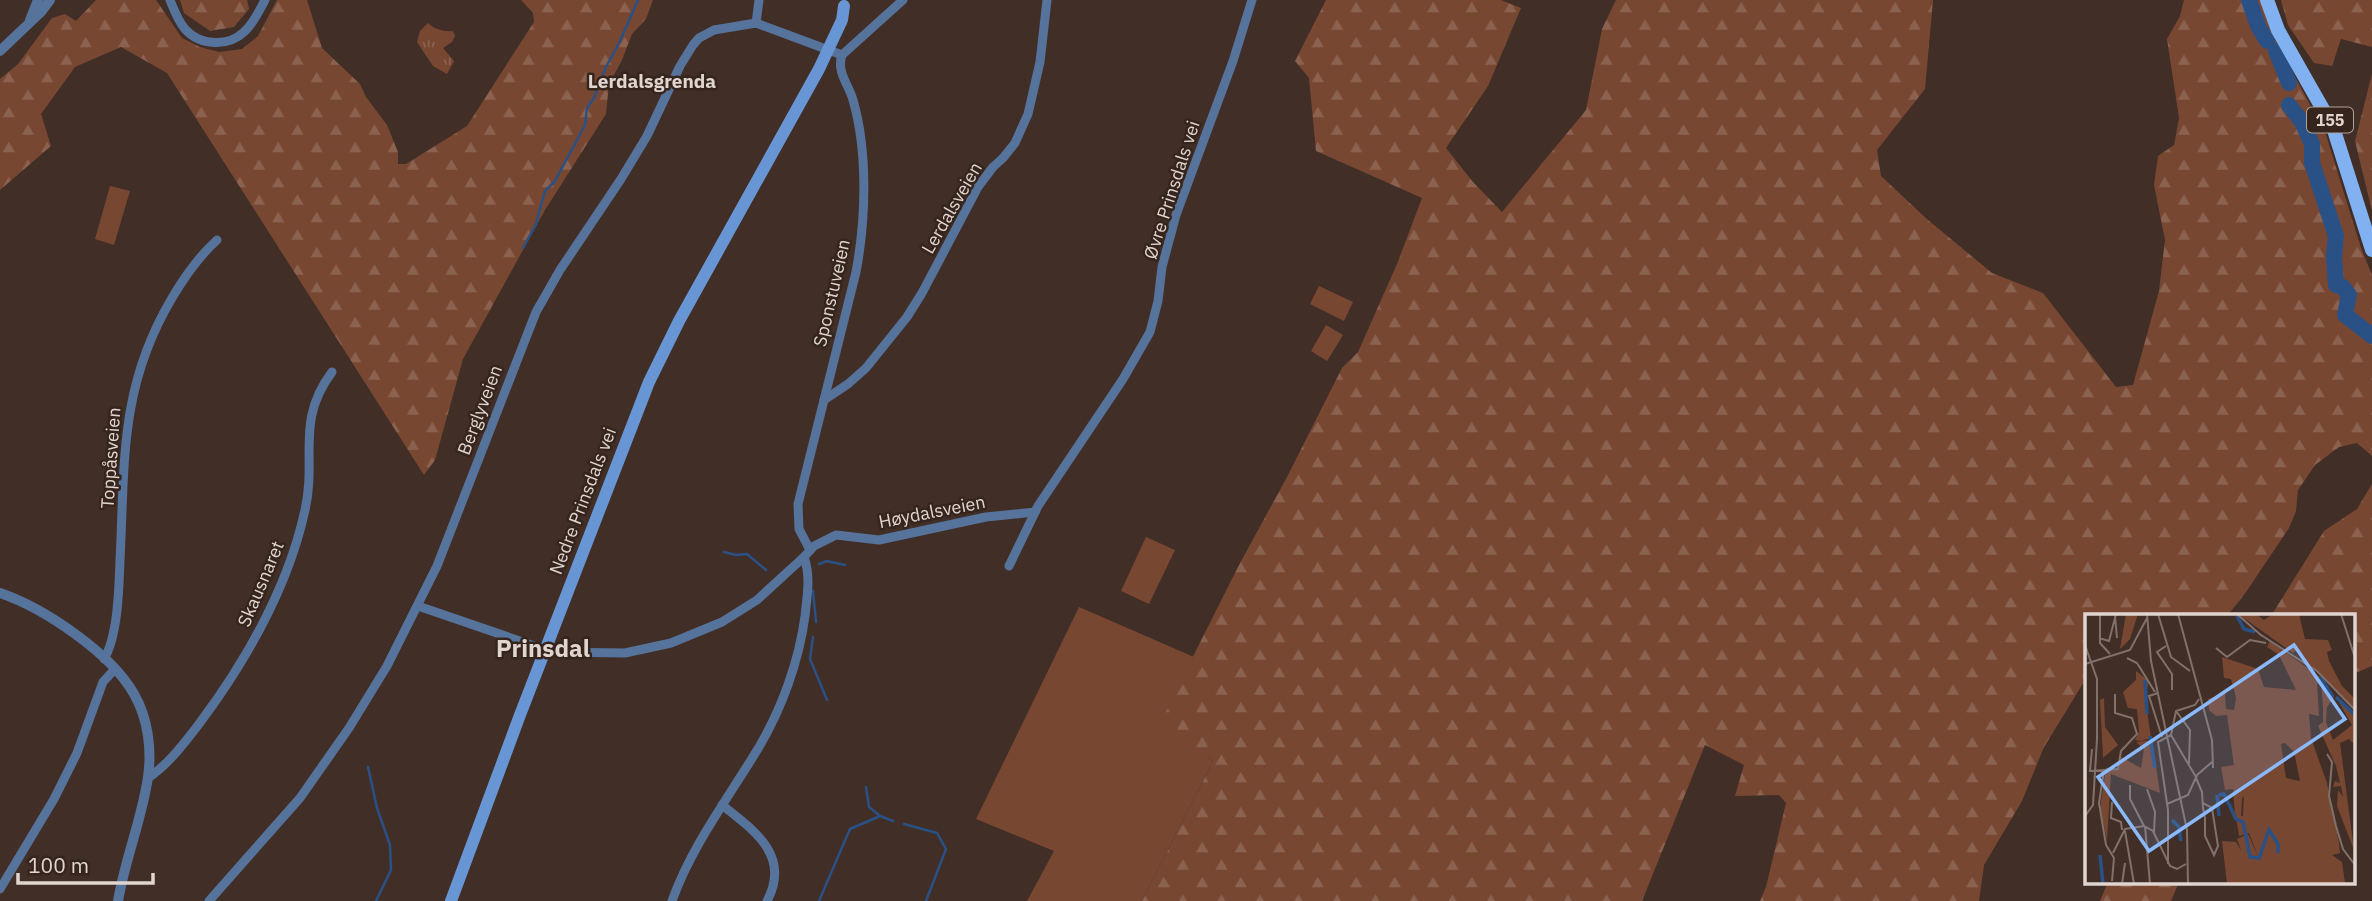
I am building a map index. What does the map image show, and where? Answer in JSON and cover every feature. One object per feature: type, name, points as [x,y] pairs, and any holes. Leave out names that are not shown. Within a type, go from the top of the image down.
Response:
[{"type":"main road","name":"155","points":[[2267,0],[2283,39],[2333,127],[2372,250]]},
{"type":"main road","name":"Nedre Prinsdals vei","points":[[451,901],[649,382],[679,321],[797,110],[842,20],[845,3]]},
{"type":"street","points":[[30,20],[38,0]]},
{"type":"street","points":[[0,51],[50,0]]},
{"type":"street","points":[[170,0],[177,18],[188,32],[205,41],[221,43],[232,40],[246,30],[265,0]]},
{"type":"street","points":[[756,23],[759,0]]},
{"type":"street","points":[[826,48],[842,55],[904,0]]},
{"type":"street","name":"Lerdalsveien","points":[[824,400],[866,368],[907,317],[978,187],[1015,143],[1028,114],[1040,62],[1047,0]]},
{"type":"street","name":"Øvre Prinsdals vei","points":[[1009,566],[1035,512],[1063,465],[1123,379],[1150,332],[1158,301],[1162,267],[1176,215],[1233,61],[1252,0]]},
{"type":"street","name":"Berglyveien","points":[[209,901],[283,820],[327,761],[383,674],[437,566],[528,328],[545,295],[628,169],[693,45],[699,38],[715,30],[756,23],[826,48]]},
{"type":"street","name":"Sponstuveien","points":[[672,901],[697,848],[760,746],[784,696],[803,633],[808,572],[807,554],[799,529],[798,504],[858,262],[865,197],[855,108],[839,67],[842,55]]},
{"type":"street","name":"Toppåsveien","points":[[104,659],[110,647],[119,575],[129,408],[141,362],[157,323],[188,270],[217,240]]},
{"type":"street","name":"Skausnaret","points":[[148,778],[159,771],[186,741],[215,702],[239,666],[270,610],[306,510],[308,426],[320,391],[332,372]]},
{"type":"street","name":"Høydalsveien","points":[[418,606],[545,650],[567,654],[625,653],[685,638],[741,611],[757,600],[807,554],[836,536],[879,540],[952,523],[1035,512]]},
{"type":"street","points":[[0,593],[52,618],[104,659],[133,692],[142,713],[149,739],[148,778],[118,901]]},
{"type":"street","points":[[0,889],[58,793],[77,753],[103,682],[114,670]]},
{"type":"street","points":[[722,805],[745,823],[771,853],[776,881],[767,901]]},
{"type":"green space","points":[[96,0],[156,0],[182,38],[219,52],[242,49],[258,36],[277,0],[307,0],[322,48],[360,84],[366,97],[387,125],[398,152],[398,164],[406,164],[467,126],[534,22],[533,13],[521,0],[653,0],[646,19],[632,34],[609,84],[606,114],[545,210],[463,359],[435,460],[424,475],[167,73],[121,47],[75,67],[41,114],[51,146],[0,190],[0,79],[18,64],[52,18],[65,14],[76,21]]},
{"type":"green space","points":[[180,0],[247,0],[249,9],[234,27],[210,31],[184,13]]},
{"type":"green space","points":[[1326,0],[1501,0],[1521,8],[1488,86],[1446,148],[1502,212],[1586,110],[1602,29],[1616,0],[1933,0],[1925,89],[1877,150],[1881,176],[1928,220],[1992,273],[2043,293],[2116,387],[2133,385],[2159,291],[2165,240],[2154,185],[2158,156],[2174,145],[2179,118],[2167,39],[2180,16],[2184,0],[2261,0],[2275,39],[2326,135],[2372,275],[2372,456],[2357,443],[2339,447],[2315,465],[2298,490],[2296,511],[2289,528],[2229,614],[2085,614],[2085,680],[2044,747],[2022,801],[1984,865],[1979,901],[1760,901],[1766,887],[1786,803],[1779,795],[1735,796],[1744,765],[1705,745],[1642,901],[1142,901],[1213,761],[1157,728],[1342,368],[1358,352],[1397,264],[1422,198],[1316,151],[1309,78],[1295,61]]},
{"type":"green space","points":[[2281,0],[2372,0],[2372,47],[2341,39],[2332,66],[2314,63],[2288,25]]},
{"type":"green space","points":[[428,23],[439,30],[453,31],[455,36],[452,42],[443,48],[454,61],[447,74],[433,66],[417,42],[420,31]]},
{"type":"green space","points":[[2372,74],[2372,211],[2355,141]]},
{"type":"green space","points":[[110,186],[130,191],[114,245],[95,239]]},
{"type":"green space","points":[[1319,286],[1353,302],[1344,321],[1310,304]]},
{"type":"green space","points":[[1326,325],[1343,335],[1327,361],[1311,351]]},
{"type":"green space","points":[[2372,484],[2372,666],[2354,674],[2354,614],[2272,614],[2324,531],[2357,509]]},
{"type":"green space","points":[[1146,537],[1175,550],[1149,604],[1121,591]]},
{"type":"green space","points":[[1079,607],[1194,657],[1158,727],[1213,761],[1142,901],[1027,901],[1054,851],[976,819]]},
{"type":"green space","points":[[2107,884],[2178,884],[2171,901],[2100,901]]},
{"type":"waterway","points":[[523,248],[536,224],[545,191],[555,181],[585,125],[587,108],[638,0]]},
{"type":"waterway","points":[[2249,0],[2258,26],[2267,41]]},
{"type":"waterway","points":[[2276,51],[2289,83]]},
{"type":"waterway","points":[[2289,105],[2302,122],[2312,144],[2312,163],[2336,236],[2336,285],[2343,287],[2349,295],[2345,315],[2372,336]]},
{"type":"waterway","points":[[724,552],[747,554],[766,570]]},
{"type":"waterway","points":[[819,564],[827,561],[845,565]]},
{"type":"waterway","points":[[813,591],[816,622]]},
{"type":"waterway","points":[[813,637],[810,659],[827,700]]},
{"type":"waterway","points":[[368,767],[377,808],[390,845],[391,870],[376,901]]},
{"type":"waterway","points":[[866,787],[869,807],[880,816],[893,821]]},
{"type":"waterway","points":[[819,901],[850,829],[880,816]]},
{"type":"waterway","points":[[904,824],[937,833],[946,849],[926,901]]},
{"type":"district","name":"Lerdalsgrenda","points":[[652,81]]},
{"type":"district","name":"Prinsdal","points":[[543,649]]}]
